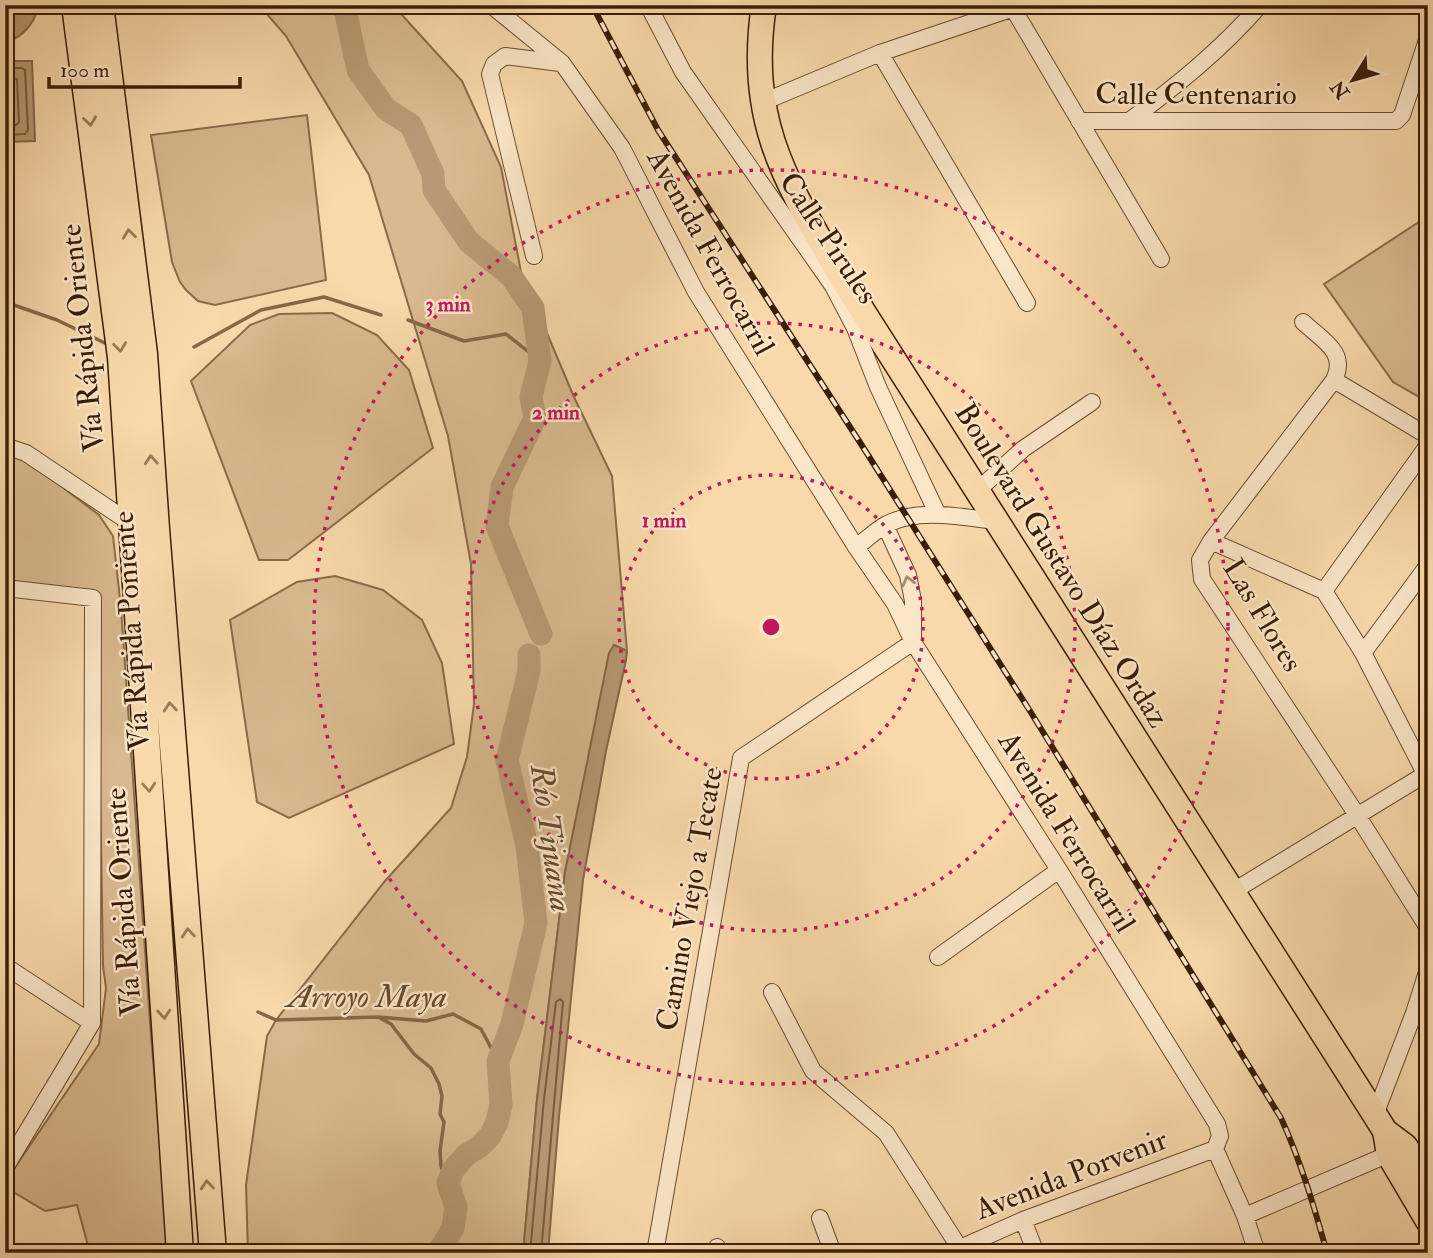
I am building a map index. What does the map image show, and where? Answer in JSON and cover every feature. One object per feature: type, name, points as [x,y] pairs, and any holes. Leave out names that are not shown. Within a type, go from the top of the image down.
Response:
[{"type":"highway","name":"Vía Rápida Oriente","points":[[75,5],[121,357],[180,1253]]},
{"type":"highway","name":"Vía Rápida Poniente","points":[[100,5],[144,354],[213,1253]]},
{"type":"main road","name":"Boulevard Gustavo Díaz Ordaz","points":[[764,5],[760,45],[762,102],[770,137],[788,184],[838,283],[978,491],[1388,1137],[1428,1221]]},
{"type":"main road","name":"Boulevard Gustavo Díaz Ordaz","points":[[1388,1137],[1428,1181]]},
{"type":"street","name":"Avenida Ferrocarril","points":[[492,5],[562,63],[622,148],[696,292],[856,547],[895,604],[913,642],[1217,1124],[1220,1136],[1215,1149],[1245,1216],[1258,1253]]},
{"type":"street","name":"Calle Pirules","points":[[648,5],[683,72],[770,200],[838,283],[878,387],[938,515]]},
{"type":"street","points":[[1129,121],[1208,58],[1259,5]]},
{"type":"street","points":[[762,102],[880,53],[1018,7],[1079,121],[1161,259]]},
{"type":"street","name":"Calle Centenario","points":[[1079,121],[1396,121],[1402,115],[1428,37]]},
{"type":"street","points":[[880,53],[1027,303]]},
{"type":"street","points":[[534,256],[490,74],[494,64],[505,56],[562,63]]},
{"type":"street","points":[[1303,322],[1339,359],[1340,367],[1334,380],[1428,436]]},
{"type":"street","name":"Las Flores","points":[[1334,380],[1211,541],[1200,560],[1202,579],[1428,928]]},
{"type":"street","points":[[978,491],[1023,449],[1092,402]]},
{"type":"street","points":[[1324,591],[1428,445]]},
{"type":"street","points":[[5,446],[26,453],[132,524]]},
{"type":"street","points":[[856,547],[885,525],[906,517],[938,515],[995,521]]},
{"type":"street","points":[[885,525],[908,575],[913,601],[913,642]]},
{"type":"street","points":[[1211,541],[1324,591],[1363,653],[1426,774],[1232,892]]},
{"type":"street","points":[[1363,653],[1428,565]]},
{"type":"street","points":[[5,589],[93,598],[92,1023],[5,1168]]},
{"type":"street","name":"Camino Viejo a Tecate","points":[[655,1253],[741,758],[913,642]]},
{"type":"street","points":[[938,957],[1059,870]]},
{"type":"street","points":[[5,966],[92,1023]]},
{"type":"street","points":[[1245,1216],[1388,1137],[1401,1049],[1428,969]]},
{"type":"street","points":[[772,992],[813,1071],[886,1133],[954,1250]]},
{"type":"street","name":"Avenida Porvenir","points":[[954,1250],[1023,1220],[1215,1149]]},
{"type":"street","points":[[820,1218],[833,1253]]},
{"type":"street","points":[[1023,1220],[1036,1253]]},
{"type":"shaded area","points":[[259,5],[393,5],[462,81],[501,167],[521,272],[574,397],[612,476],[627,651],[614,645],[565,872],[537,1099],[523,1253],[248,1253],[246,1185],[267,1036],[276,1020],[385,881],[451,808],[467,757],[474,704],[471,564],[448,436],[369,175],[286,36]]},
{"type":"shaded area","points":[[307,115],[326,280],[215,305],[198,301],[180,282],[172,262],[151,135]]},
{"type":"shaded area","points":[[1428,216],[1428,402],[1393,382],[1324,284]]},
{"type":"shaded area","points":[[332,313],[377,335],[409,370],[433,448],[288,560],[259,560],[191,381],[250,325],[279,314]]},
{"type":"shaded area","points":[[5,453],[24,458],[99,515],[113,536],[121,608],[151,1036],[170,1253],[90,1253],[77,1205],[45,1211],[5,1187],[5,1182],[99,1044],[106,988],[103,966],[97,594],[5,580]]},
{"type":"shaded area","points":[[335,576],[383,590],[422,620],[442,663],[454,744],[289,818],[257,802],[230,620],[297,582]]},
{"type":"water","points":[[5,5],[39,6],[27,29],[5,43]]},
{"type":"water","points":[[5,61],[32,61],[35,141],[5,142]]},
{"type":"water","points":[[614,645],[627,651],[583,880],[548,1253],[523,1253],[537,1099],[565,872],[609,653]]},
{"type":"waterway","name":"Río Tijuana","points":[[344,5],[358,70],[386,109],[411,125],[433,174],[434,190],[469,242],[511,276],[533,308],[540,361],[531,397],[535,418],[502,487],[497,526],[541,634]]},
{"type":"waterway","points":[[194,347],[261,310],[324,297],[381,315]]},
{"type":"waterway","points":[[5,302],[57,320],[109,345]]},
{"type":"waterway","points":[[408,320],[464,341],[506,334],[540,361]]},
{"type":"waterway","name":"Río Tijuana","points":[[438,1253],[453,1228],[456,1207],[448,1183],[453,1170],[466,1155],[490,1136],[497,1122],[501,1105],[498,1061],[512,1024],[536,923],[527,846],[507,760],[529,671],[529,655]]},
{"type":"waterway","name":"Arroyo Maya","points":[[258,1012],[276,1020],[378,1017],[426,1021],[453,1014],[481,1029],[498,1061]]},
{"type":"waterway","points":[[380,1018],[391,1024],[414,1054],[431,1068],[439,1084],[442,1096],[440,1114],[444,1122],[441,1166],[448,1183]]},
{"type":"railway","points":[[592,5],[658,130],[1030,711],[1281,1118],[1307,1184],[1327,1253]]}]
